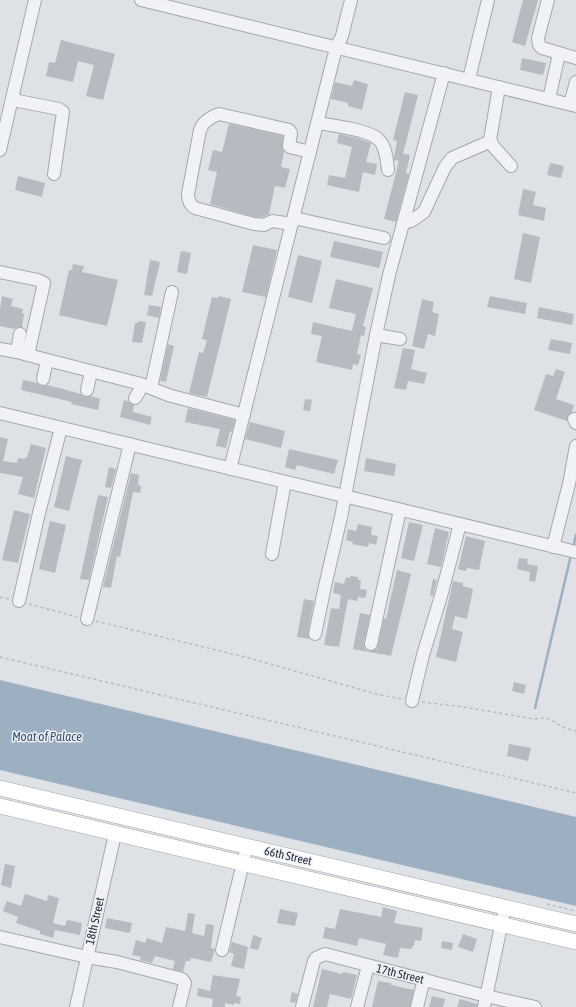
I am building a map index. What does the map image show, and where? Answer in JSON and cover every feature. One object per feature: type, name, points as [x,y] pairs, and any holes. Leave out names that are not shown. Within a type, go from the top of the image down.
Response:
[{"type":"main road","name":"66th Street","points":[[0,788],[576,924]]},
{"type":"main road","name":"66th Street","points":[[0,806],[576,942]]},
{"type":"street","points":[[0,150],[35,0]]},
{"type":"street","points":[[141,0],[191,6],[336,48],[573,105],[576,82]]},
{"type":"street","points":[[230,469],[336,48],[342,36],[351,0]]},
{"type":"street","points":[[469,79],[488,0]]},
{"type":"street","points":[[548,0],[538,42],[542,48],[576,58]]},
{"type":"street","points":[[549,99],[559,54]]},
{"type":"street","points":[[315,634],[341,517],[376,335],[391,268],[444,73]]},
{"type":"street","points":[[499,87],[491,128],[491,141],[511,166]]},
{"type":"street","points":[[12,100],[63,112],[54,174]]},
{"type":"street","points":[[310,152],[289,146],[291,133],[289,130],[219,114],[212,116],[204,122],[200,130],[188,199],[195,208],[254,224],[264,225],[272,221],[293,221],[384,238]]},
{"type":"street","points":[[318,123],[364,132],[374,136],[379,140],[383,148],[388,170]]},
{"type":"street","points":[[403,223],[411,221],[424,212],[445,167],[452,158],[491,141]]},
{"type":"street","points":[[0,272],[38,280],[44,283],[23,354]]},
{"type":"street","points":[[135,398],[147,386],[172,292]]},
{"type":"street","points":[[20,334],[23,354]]},
{"type":"street","points":[[376,335],[400,339]]},
{"type":"street","points":[[0,349],[147,386],[168,395],[244,415]]},
{"type":"street","points":[[43,379],[47,360]]},
{"type":"street","points":[[87,390],[91,372]]},
{"type":"street","points":[[0,413],[572,552]]},
{"type":"street","points":[[19,601],[39,513],[61,428]]},
{"type":"street","points":[[87,619],[130,444]]},
{"type":"street","points":[[553,547],[569,484],[576,446]]},
{"type":"street","points":[[272,554],[285,482]]},
{"type":"street","points":[[372,644],[400,510]]},
{"type":"street","points":[[412,700],[423,655],[442,596],[460,524]]},
{"type":"street","name":"18th Street","points":[[76,1007],[115,834]]},
{"type":"street","points":[[222,950],[247,846]]},
{"type":"street","points":[[485,1002],[500,924],[505,907]]},
{"type":"street","points":[[0,937],[87,957],[117,962],[184,980],[185,983],[179,1007]]},
{"type":"street","name":"17th Street","points":[[302,1007],[313,964],[316,958],[325,954],[424,980],[485,1002],[535,1007]]},
{"type":"street","points":[[358,1007],[368,966]]},
{"type":"street","points":[[417,1007],[424,980]]},
{"type":"path","points":[[0,597],[249,658],[380,695],[536,719],[543,717],[558,722],[564,727],[576,731]]},
{"type":"path","points":[[0,656],[576,793]]},
{"type":"water","name":"Moat of Palace","points":[[0,680],[576,817],[576,906],[0,770]]},
{"type":"building","points":[[523,0],[538,0],[525,46],[512,42]]},
{"type":"building","points":[[61,40],[115,54],[103,100],[86,96],[94,65],[78,61],[73,82],[46,76],[49,62],[55,63]]},
{"type":"building","points":[[522,58],[546,63],[543,75],[520,70]]},
{"type":"building","points":[[354,80],[368,84],[362,110],[348,106],[348,103],[331,99],[335,82],[352,86]]},
{"type":"building","points":[[405,92],[418,95],[403,154],[410,155],[406,173],[409,174],[396,222],[384,219],[399,161],[394,160],[397,141],[393,140]]},
{"type":"building","points":[[229,124],[283,136],[282,148],[284,152],[281,167],[290,169],[285,188],[275,186],[269,214],[263,217],[255,217],[210,204],[217,172],[208,170],[213,150],[222,152]]},
{"type":"building","points":[[339,134],[371,143],[366,162],[377,164],[375,175],[363,172],[359,192],[327,185],[329,175],[345,178],[352,147],[337,143]]},
{"type":"building","points":[[550,163],[564,166],[561,178],[547,175]]},
{"type":"building","points":[[18,176],[45,183],[42,197],[15,190]]},
{"type":"building","points":[[523,189],[536,192],[533,205],[546,208],[544,221],[518,215]]},
{"type":"building","points":[[523,233],[540,237],[531,283],[514,279]]},
{"type":"building","points":[[334,241],[383,252],[379,268],[330,257]]},
{"type":"building","points":[[253,245],[277,250],[266,297],[242,292]]},
{"type":"building","points":[[181,251],[191,253],[187,274],[177,272]]},
{"type":"building","points":[[298,255],[322,261],[312,303],[288,297]]},
{"type":"building","points":[[150,260],[160,262],[152,296],[144,295]]},
{"type":"building","points":[[73,264],[84,266],[82,272],[118,280],[107,326],[59,315],[69,270],[72,270]]},
{"type":"building","points":[[336,279],[373,288],[363,326],[366,327],[364,336],[361,335],[357,354],[361,355],[358,365],[353,364],[352,370],[316,362],[322,336],[311,334],[313,322],[352,331],[356,314],[329,308]]},
{"type":"building","points":[[2,296],[13,299],[11,306],[23,309],[22,313],[24,314],[22,327],[14,329],[0,326]]},
{"type":"building","points":[[219,296],[231,299],[207,397],[189,393],[199,352],[203,353],[207,340],[202,339],[212,297],[218,298]]},
{"type":"building","points":[[490,296],[527,303],[525,314],[487,307]]},
{"type":"building","points":[[422,299],[434,302],[432,312],[439,314],[435,336],[428,334],[424,349],[412,346]]},
{"type":"building","points":[[149,305],[161,307],[159,318],[147,315]]},
{"type":"building","points":[[539,307],[574,314],[572,325],[537,318]]},
{"type":"building","points":[[138,321],[146,322],[142,343],[132,342],[135,323],[138,323]]},
{"type":"building","points":[[551,339],[572,343],[570,354],[548,350]]},
{"type":"building","points":[[168,344],[174,346],[166,382],[160,381]]},
{"type":"building","points":[[403,348],[415,350],[411,369],[427,373],[424,384],[408,381],[406,390],[394,388]]},
{"type":"building","points":[[556,369],[565,372],[556,399],[574,405],[572,412],[568,415],[567,421],[534,410],[546,374],[553,376]]},
{"type":"building","points":[[23,380],[37,383],[41,386],[47,385],[63,389],[81,394],[85,397],[90,396],[100,399],[98,410],[71,404],[72,402],[21,390]]},
{"type":"building","points":[[305,399],[312,400],[310,411],[303,410]]},
{"type":"building","points":[[124,400],[134,405],[133,412],[152,417],[150,425],[120,417]]},
{"type":"building","points":[[188,408],[235,420],[232,432],[230,431],[226,448],[216,446],[220,429],[185,422]]},
{"type":"building","points":[[250,422],[285,431],[281,448],[245,439]]},
{"type":"building","points":[[0,437],[8,439],[3,461],[17,463],[18,458],[25,459],[31,444],[46,448],[34,498],[18,494],[23,477],[0,473]]},
{"type":"building","points":[[289,449],[338,460],[334,474],[297,465],[295,470],[285,467]]},
{"type":"building","points":[[66,456],[82,460],[69,511],[54,507]]},
{"type":"building","points":[[366,458],[396,464],[394,476],[364,471]]},
{"type":"building","points":[[109,467],[116,469],[111,488],[105,487]]},
{"type":"building","points":[[131,473],[139,475],[138,485],[141,486],[140,493],[133,492],[120,557],[117,556],[111,588],[103,587]]},
{"type":"building","points":[[98,495],[108,497],[89,580],[80,579]]},
{"type":"building","points":[[14,510],[30,514],[18,563],[2,560]]},
{"type":"building","points":[[50,521],[66,525],[55,573],[39,569]]},
{"type":"building","points":[[409,522],[423,525],[414,561],[401,558]]},
{"type":"building","points":[[358,524],[372,527],[371,535],[378,536],[376,545],[369,543],[368,547],[352,544],[353,542],[346,540],[348,529],[356,531]]},
{"type":"building","points":[[435,528],[449,532],[441,567],[427,564]]},
{"type":"building","points":[[466,536],[485,541],[479,570],[467,568],[466,571],[458,569]]},
{"type":"building","points":[[519,558],[528,559],[527,564],[538,566],[535,582],[529,581],[530,572],[517,569]]},
{"type":"building","points":[[397,570],[411,574],[391,656],[353,649],[360,613],[370,615],[364,647],[366,650],[370,651],[377,649],[384,618],[386,619]]},
{"type":"building","points":[[350,576],[358,577],[358,580],[361,580],[360,589],[367,590],[365,598],[358,597],[357,601],[348,599],[339,647],[324,645],[331,608],[339,609],[341,595],[333,593],[335,582],[344,584],[346,577],[350,578]]},
{"type":"building","points":[[433,579],[437,580],[433,596],[430,595]]},
{"type":"building","points":[[453,581],[463,583],[463,586],[473,589],[467,619],[455,616],[452,629],[463,632],[456,662],[436,657]]},
{"type":"building","points":[[304,599],[314,601],[308,632],[310,639],[297,637]]},
{"type":"building","points":[[514,682],[526,685],[524,694],[512,691]]},
{"type":"building","points":[[509,744],[531,748],[528,761],[507,756]]},
{"type":"building","points":[[5,864],[15,866],[11,888],[1,885]]},
{"type":"building","points":[[25,894],[47,901],[48,895],[59,898],[53,923],[65,926],[67,920],[82,923],[80,935],[55,930],[53,938],[40,934],[40,931],[16,923],[18,917],[3,911],[7,901],[21,906]]},
{"type":"building","points":[[383,907],[397,911],[394,923],[423,928],[421,941],[415,940],[412,949],[400,948],[398,958],[383,955],[386,944],[359,938],[357,946],[323,938],[325,927],[335,929],[340,909],[381,917]]},
{"type":"building","points":[[280,909],[298,913],[295,926],[277,923]]},
{"type":"building","points":[[188,913],[195,914],[192,933],[204,936],[206,924],[214,925],[211,948],[215,949],[211,962],[191,958],[190,961],[186,961],[183,972],[173,969],[175,961],[155,956],[152,963],[140,960],[141,957],[132,955],[136,940],[145,943],[147,938],[162,943],[166,927],[185,931]]},
{"type":"building","points":[[107,918],[132,923],[130,933],[105,928]]},
{"type":"building","points":[[463,934],[477,939],[473,952],[458,947]]},
{"type":"building","points":[[253,935],[262,938],[258,950],[250,948]]},
{"type":"building","points":[[442,941],[453,943],[452,950],[441,948]]},
{"type":"building","points":[[232,942],[248,947],[244,969],[231,966],[234,954],[229,952]]},
{"type":"building","points":[[322,969],[342,974],[343,972],[357,975],[351,999],[330,994],[327,1007],[313,1007]]},
{"type":"building","points":[[213,975],[240,979],[236,996],[241,997],[240,1004],[234,1003],[234,1005],[225,1003],[225,1007],[212,1007],[213,999],[197,996],[198,988],[210,991]]},
{"type":"building","points":[[378,981],[391,983],[391,985],[414,990],[410,1007],[372,1007]]},
{"type":"building","points":[[292,992],[298,994],[295,1003],[290,1002]]},
{"type":"building","points":[[432,996],[445,999],[443,1007],[429,1007]]},
{"type":"building","points":[[460,999],[477,1004],[477,1007],[457,1007]]},
{"type":"waterway","points":[[573,548],[576,535]]},
{"type":"waterway","points":[[535,708],[571,555]]}]
